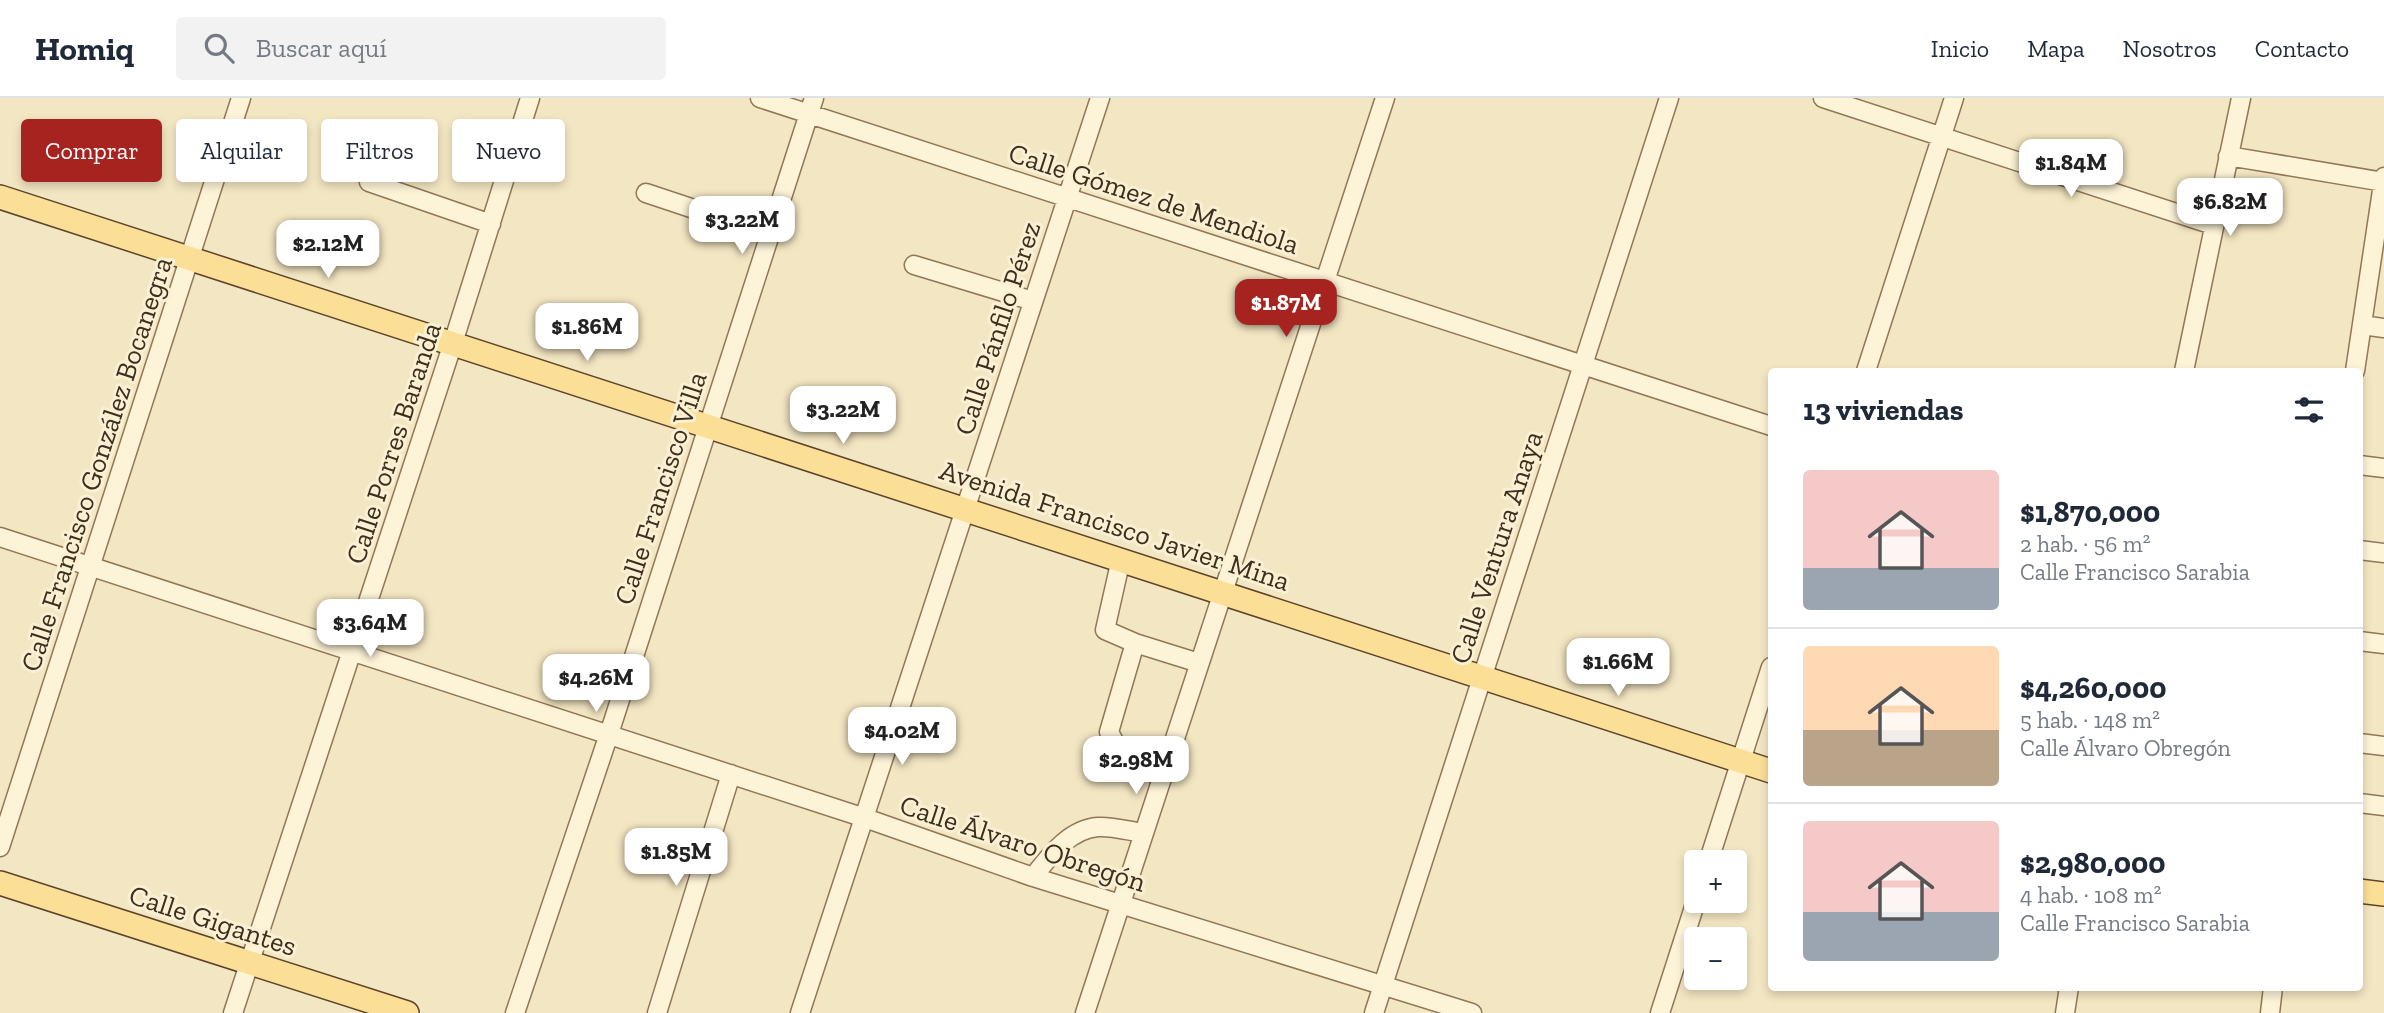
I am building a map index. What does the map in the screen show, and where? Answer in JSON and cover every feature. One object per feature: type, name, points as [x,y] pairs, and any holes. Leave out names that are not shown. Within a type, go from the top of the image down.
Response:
[{"type":"main road","name":"Avenida Francisco Javier Mina","points":[[0,197],[1482,675],[1768,770]]},
{"type":"main road","name":"Calle Gigantes","points":[[0,883],[407,1013]]},
{"type":"main road","points":[[2363,891],[2384,894]]},
{"type":"street","name":"Calle Francisco González Bocanegra","points":[[0,847],[242,98]]},
{"type":"street","name":"Calle Porres Baranda","points":[[233,1013],[453,343],[530,98]]},
{"type":"street","name":"Calle Gómez de Mendiola","points":[[760,98],[812,106],[1067,197],[1768,425]]},
{"type":"street","name":"Calle Pánfilo Pérez","points":[[800,1013],[1100,98]]},
{"type":"street","points":[[1084,1013],[1385,98]]},
{"type":"street","name":"Calle Ventura Anaya","points":[[1374,1013],[1670,98]]},
{"type":"street","points":[[1823,98],[2213,225]]},
{"type":"street","points":[[1867,368],[1954,98]]},
{"type":"street","points":[[2185,368],[2241,98]]},
{"type":"street","name":"Calle Francisco Villa","points":[[515,1013],[609,734],[812,106]]},
{"type":"street","points":[[2228,156],[2384,180],[2355,368]]},
{"type":"street","points":[[369,182],[491,224]]},
{"type":"street","points":[[646,193],[769,234]]},
{"type":"street","points":[[914,265],[1033,301]]},
{"type":"street","points":[[2362,325],[2384,328]]},
{"type":"street","points":[[2363,465],[2384,468]]},
{"type":"street","name":"Calle Álvaro Obregón","points":[[0,537],[92,564],[865,818],[1033,877],[1121,902],[1472,1013]]},
{"type":"street","points":[[2363,550],[2384,553]]},
{"type":"street","points":[[1121,559],[1105,630],[1135,643],[1199,663]]},
{"type":"street","points":[[2363,641],[2384,644]]},
{"type":"street","points":[[1135,643],[1109,732],[1117,747],[1162,779]]},
{"type":"street","points":[[1712,850],[1768,676]]},
{"type":"street","points":[[2363,743],[2384,746]]},
{"type":"street","points":[[657,1013],[731,774]]},
{"type":"street","points":[[2363,803],[2384,806]]},
{"type":"street","points":[[1033,877],[1055,850],[1080,832],[1098,827],[1143,833]]},
{"type":"street","points":[[1660,1013],[1692,913]]},
{"type":"street","points":[[2065,1013],[2068,991]]},
{"type":"street","points":[[2270,1013],[2273,991]]}]
